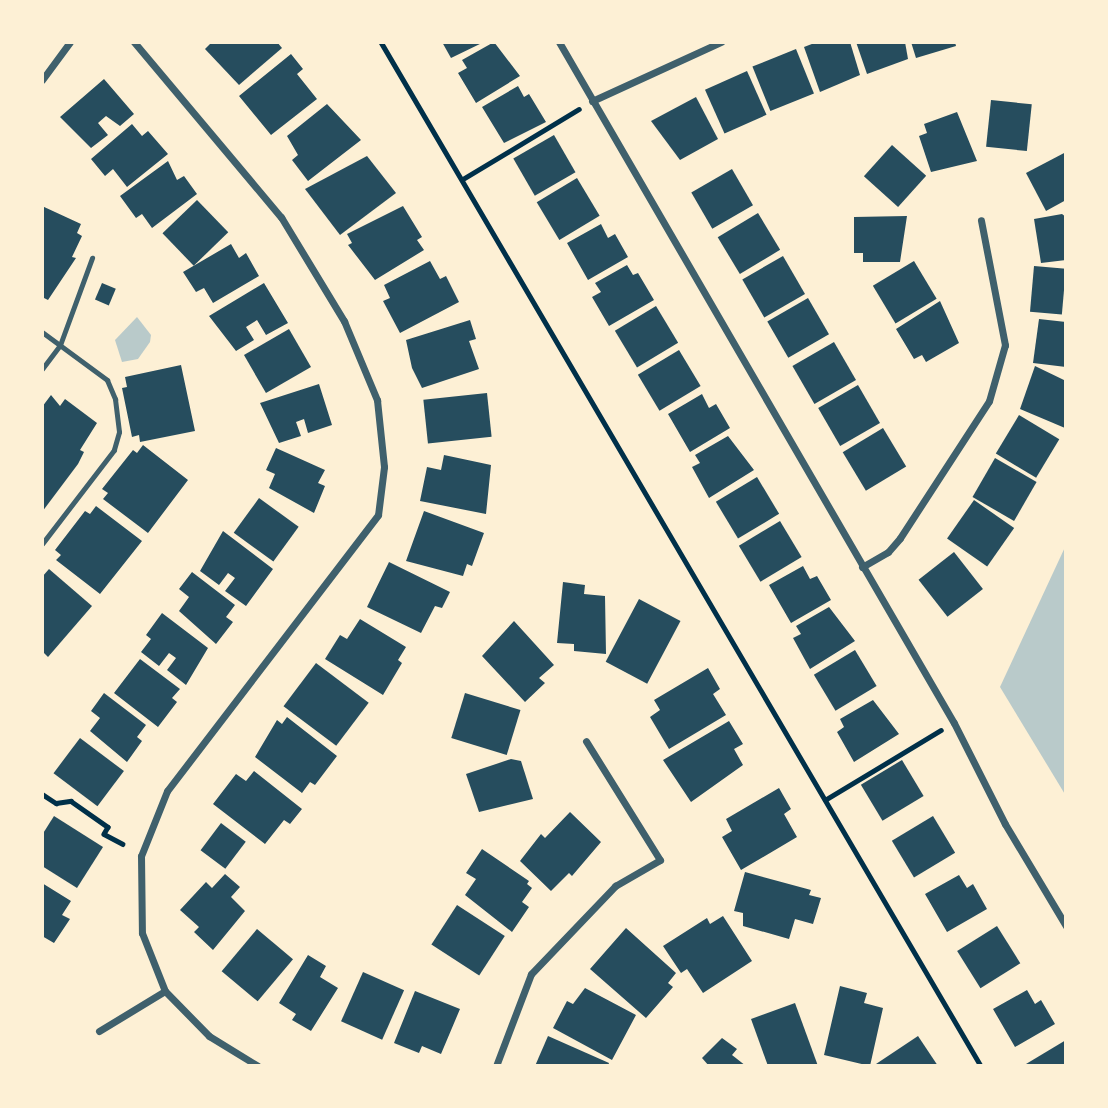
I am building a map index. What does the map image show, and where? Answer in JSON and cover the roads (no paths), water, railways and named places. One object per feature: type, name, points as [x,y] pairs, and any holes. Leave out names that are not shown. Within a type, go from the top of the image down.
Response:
[{"type":"street","points":[[42,80],[70,42]]},
{"type":"street","points":[[134,42],[281,217],[344,321],[377,400],[384,467],[379,515],[167,791],[141,856],[142,933],[164,991],[209,1036],[258,1066]]},
{"type":"street","points":[[559,42],[954,723],[1005,824],[1066,926]]},
{"type":"street","points":[[592,101],[721,42]]},
{"type":"street","points":[[862,567],[888,552],[900,538],[989,401],[1005,345],[981,220]]},
{"type":"street","points":[[495,1066],[531,974],[614,886],[660,860],[586,741]]},
{"type":"street","points":[[99,1031],[164,991]]},
{"type":"lane","points":[[42,369],[60,345],[92,258]]},
{"type":"lane","points":[[42,332],[107,380],[116,399],[119,432],[114,450],[42,544]]}]
